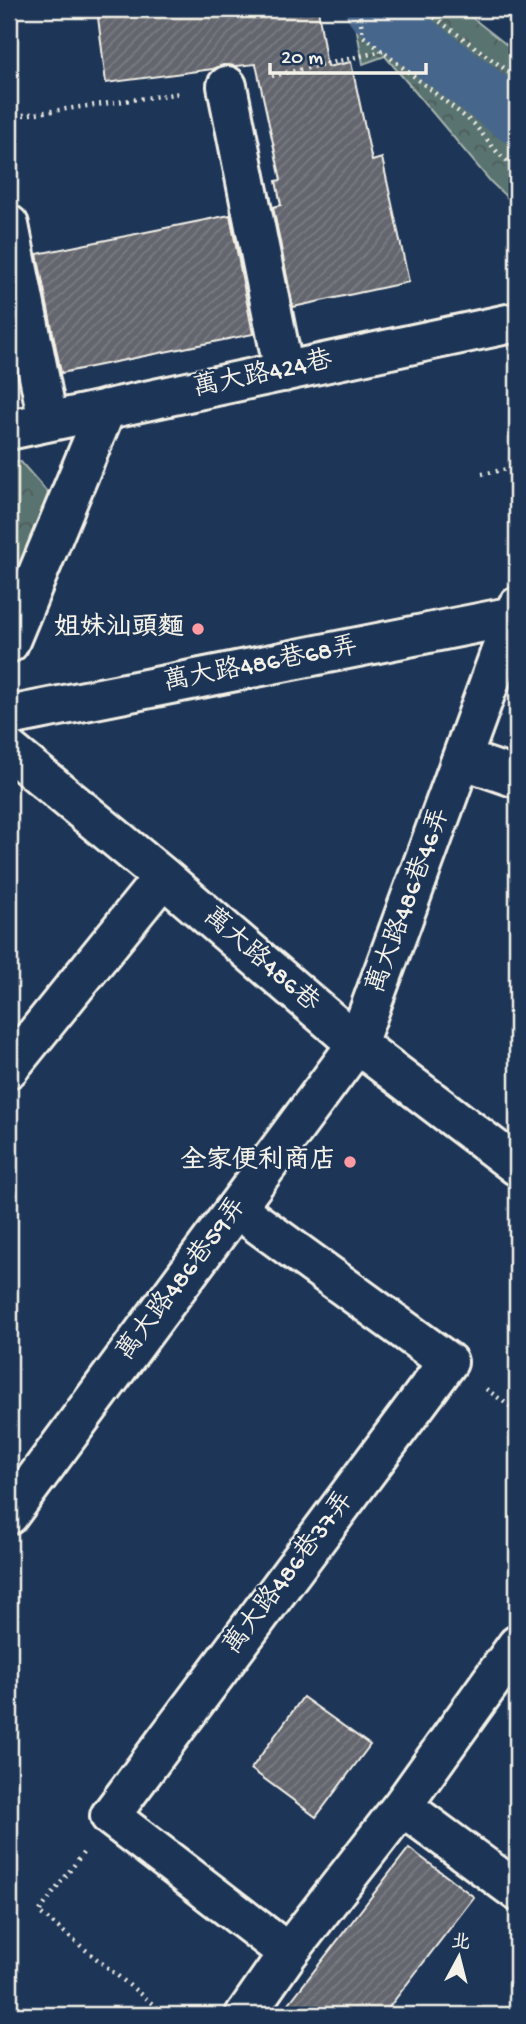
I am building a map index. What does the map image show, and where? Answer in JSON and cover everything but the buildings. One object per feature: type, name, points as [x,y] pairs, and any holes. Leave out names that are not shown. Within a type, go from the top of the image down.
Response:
[{"type":"street","points":[[227,86],[284,372]]},
{"type":"street","points":[[9,225],[48,421]]},
{"type":"street","name":"萬大路424巷","points":[[9,429],[517,322]]},
{"type":"street","points":[[9,643],[106,409]]},
{"type":"street","name":"萬大路486巷68弄","points":[[9,716],[516,611]]},
{"type":"street","name":"萬大路486巷46弄","points":[[357,1044],[516,611]]},
{"type":"street","name":"萬大路486巷","points":[[9,750],[163,877],[357,1044],[517,1166]]},
{"type":"street","points":[[462,759],[517,778]]},
{"type":"street","points":[[9,1068],[163,877]]},
{"type":"street","name":"萬大路486巷59弄","points":[[9,1515],[357,1044]]},
{"type":"street","name":"萬大路486巷37弄","points":[[110,1816],[448,1362],[236,1208]]},
{"type":"street","points":[[245,2015],[288,1952],[402,1806],[517,1645]]},
{"type":"street","points":[[402,1806],[517,1891]]},
{"type":"street","points":[[110,1816],[288,1952]]},
{"type":"path","points":[[359,9],[363,36],[474,124],[498,153],[517,170]]},
{"type":"path","points":[[423,9],[517,78]]},
{"type":"path","points":[[482,474],[517,467]]},
{"type":"path","points":[[110,1816],[39,1912],[166,2015]]},
{"type":"green space","points":[[353,9],[461,9],[517,53],[517,207],[491,182],[385,56],[363,64]]},
{"type":"green space","points":[[20,461],[49,494],[9,606],[9,463]]},
{"type":"waterway","points":[[373,9],[517,118]]},
{"type":"place","name":"姐妹汕頭麵","points":[[198,629]]},
{"type":"place","name":"全家便利商店","points":[[350,1162]]}]
